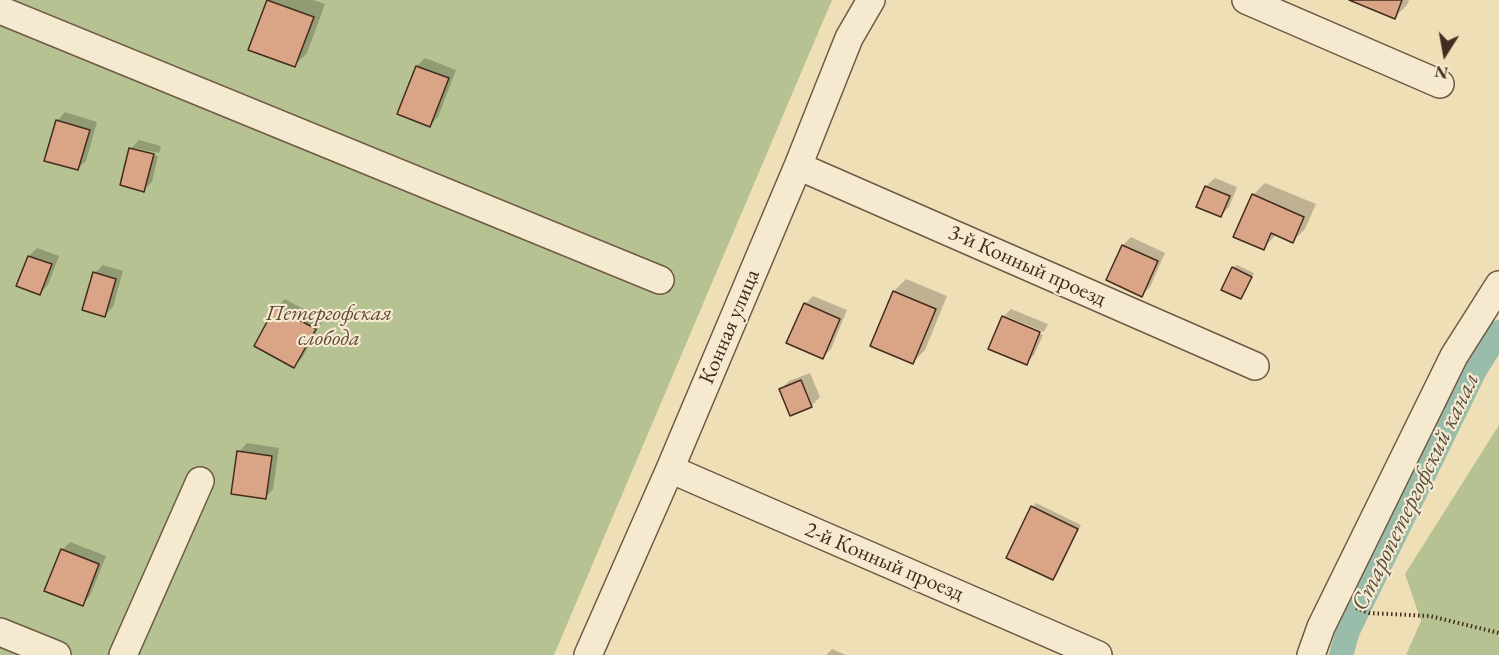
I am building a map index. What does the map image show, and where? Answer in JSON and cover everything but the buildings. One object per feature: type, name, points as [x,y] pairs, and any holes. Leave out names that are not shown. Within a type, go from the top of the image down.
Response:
[{"type":"street","name":"Конная улица","points":[[588,655],[670,469],[798,166],[849,38],[871,0]]},
{"type":"street","points":[[1246,0],[1440,84]]},
{"type":"street","points":[[0,10],[660,279]]},
{"type":"street","name":"3-й Конный проезд","points":[[798,166],[1255,366]]},
{"type":"street","points":[[1311,655],[1321,627],[1454,356],[1499,285]]},
{"type":"street","name":"2-й Конный проезд","points":[[670,469],[1098,655]]},
{"type":"street","points":[[123,655],[200,481]]},
{"type":"street","points":[[0,632],[57,655]]},
{"type":"path","points":[[1352,606],[1369,613],[1430,616],[1499,633]]},
{"type":"green space","name":"Петергофская слобода","points":[[0,0],[832,0],[554,655],[0,655]]},
{"type":"green space","points":[[1499,425],[1499,655],[1406,655],[1421,621],[1405,574]]},
{"type":"waterway","name":"Старопетергофский канал","points":[[1341,655],[1348,631],[1475,370],[1499,332]]}]
